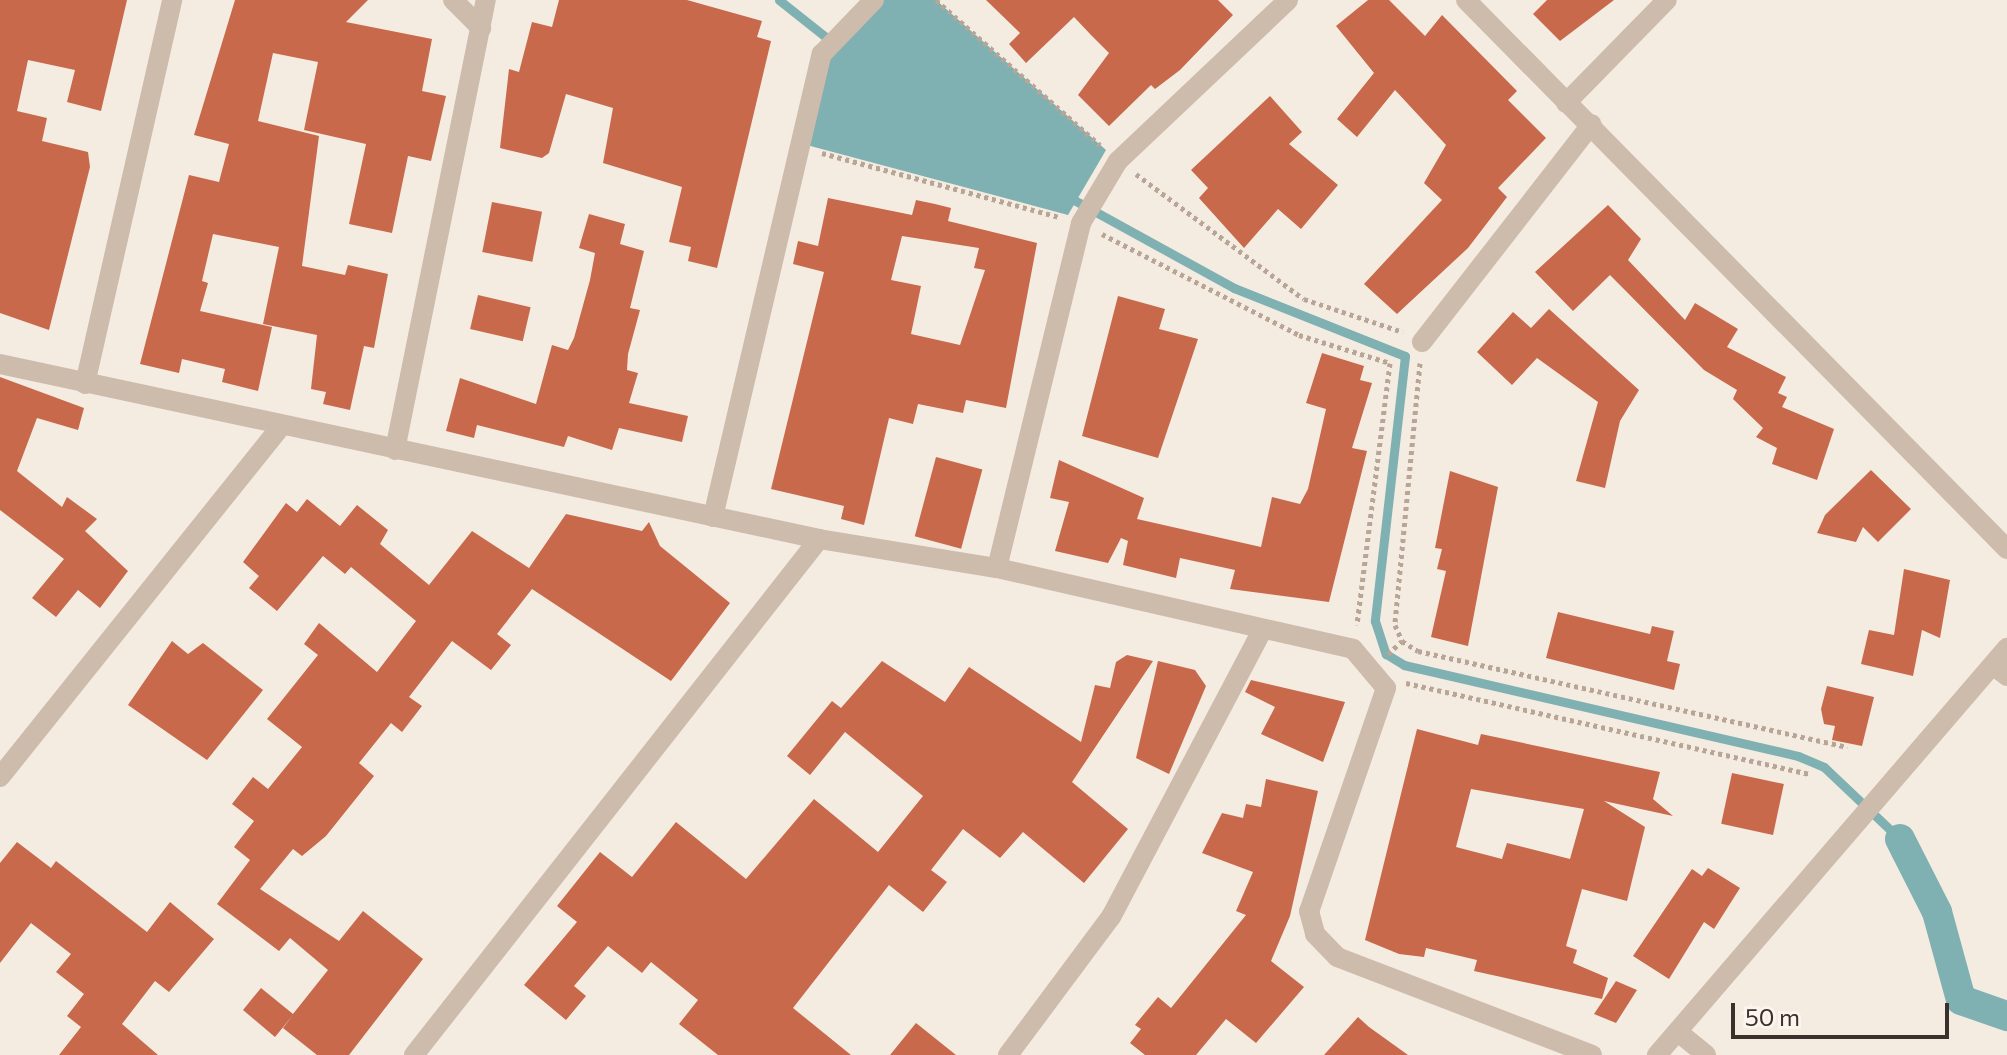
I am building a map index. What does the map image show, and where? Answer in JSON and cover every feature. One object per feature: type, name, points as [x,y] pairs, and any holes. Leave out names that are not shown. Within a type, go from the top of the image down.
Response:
[{"type":"street","points":[[85,384],[172,0]]},
{"type":"street","points":[[453,0],[481,28]]},
{"type":"street","points":[[395,450],[486,0]]},
{"type":"street","points":[[713,517],[797,146],[822,54],[874,0]]},
{"type":"street","points":[[997,568],[1081,223],[1118,161],[1288,0]]},
{"type":"street","points":[[1466,0],[1566,103],[1592,124],[2006,547]]},
{"type":"street","points":[[1566,103],[1667,0]]},
{"type":"street","points":[[1422,342],[1592,124]]},
{"type":"street","points":[[0,364],[280,428],[819,539],[997,568],[1262,631],[1353,649],[1386,688],[1309,911],[1315,934],[1337,957],[1592,1055]]},
{"type":"street","points":[[0,777],[280,428]]},
{"type":"street","points":[[414,1055],[819,539]]},
{"type":"street","points":[[1008,1055],[1111,917],[1262,631]]},
{"type":"street","points":[[1657,1055],[1853,834],[1890,787],[2000,671],[2007,648]]},
{"type":"street","points":[[1678,1032],[1706,1055]]},
{"type":"path","points":[[936,0],[1118,161],[1304,299],[1422,342],[1395,625],[1400,643],[1418,651],[1847,747]]},
{"type":"path","points":[[797,146],[1081,223],[1299,335],[1391,363],[1353,649]]},
{"type":"path","points":[[1386,688],[1406,682],[1811,774]]},
{"type":"water","points":[[883,0],[936,0],[1106,150],[1068,215],[803,144],[827,59]]},
{"type":"building","points":[[0,0],[127,0],[101,111],[67,102],[75,70],[28,60],[17,111],[47,118],[42,141],[88,152],[90,167],[49,330],[0,313]]},
{"type":"building","points":[[235,0],[368,0],[346,22],[432,39],[422,91],[446,96],[431,161],[408,156],[392,233],[349,224],[366,144],[304,130],[318,62],[273,53],[258,121],[319,136],[302,266],[345,275],[348,265],[388,274],[374,348],[364,346],[350,410],[323,404],[326,392],[311,389],[317,335],[263,324],[279,247],[213,234],[202,281],[208,283],[200,311],[272,327],[258,391],[222,382],[225,369],[182,359],[179,373],[140,364],[189,175],[219,182],[229,144],[194,135]]},
{"type":"building","points":[[559,0],[687,0],[762,21],[757,37],[771,41],[717,268],[688,261],[691,247],[669,242],[682,187],[603,163],[613,108],[566,94],[549,153],[542,158],[500,148],[509,69],[519,72],[532,22],[552,27]]},
{"type":"building","points":[[986,0],[1218,0],[1233,15],[1180,70],[1155,89],[1151,85],[1109,126],[1078,95],[1109,53],[1074,17],[1026,63],[1009,44],[1020,33]]},
{"type":"building","points":[[1368,0],[1389,0],[1425,36],[1442,15],[1517,91],[1508,100],[1546,138],[1498,188],[1507,197],[1468,248],[1397,314],[1364,284],[1442,200],[1424,183],[1446,145],[1395,90],[1357,137],[1337,119],[1374,73],[1336,26]]},
{"type":"building","points":[[1547,0],[1614,0],[1560,41],[1533,14]]},
{"type":"building","points":[[1270,96],[1302,132],[1289,144],[1338,185],[1301,229],[1278,209],[1244,248],[1199,198],[1208,188],[1191,170]]},
{"type":"building","points":[[828,198],[912,215],[916,200],[935,204],[951,208],[948,221],[1037,243],[1006,408],[966,400],[963,413],[918,404],[913,424],[889,418],[864,525],[841,519],[844,506],[771,489],[824,272],[793,264],[798,241],[818,246]],"holes":[[[902,236],[979,248],[974,268],[985,270],[960,345],[911,334],[921,286],[891,280]]]},
{"type":"building","points":[[492,202],[542,212],[532,262],[482,252]]},
{"type":"building","points":[[1608,205],[1641,239],[1628,260],[1685,320],[1695,303],[1738,329],[1727,347],[1786,377],[1778,393],[1787,397],[1782,407],[1834,429],[1817,480],[1772,464],[1777,448],[1756,437],[1763,428],[1733,399],[1737,390],[1704,370],[1610,275],[1573,311],[1535,272]]},
{"type":"building","points":[[589,214],[625,224],[620,244],[644,251],[630,308],[640,310],[628,354],[627,370],[638,373],[629,403],[688,416],[682,442],[619,428],[612,450],[568,436],[564,447],[477,425],[474,438],[446,431],[460,378],[536,404],[552,345],[568,350],[574,338],[595,253],[579,248]]},
{"type":"building","points":[[478,295],[531,307],[523,341],[470,329]]},
{"type":"building","points":[[1118,296],[1165,309],[1159,329],[1198,339],[1158,458],[1082,436]]},
{"type":"building","points":[[1549,309],[1639,390],[1620,421],[1605,488],[1576,481],[1598,402],[1537,358],[1512,385],[1477,352],[1513,312],[1531,328]]},
{"type":"building","points":[[1322,353],[1364,366],[1360,380],[1372,383],[1352,448],[1367,451],[1329,602],[1230,589],[1235,570],[1180,558],[1176,578],[1123,565],[1128,541],[1121,538],[1108,563],[1055,551],[1069,502],[1050,498],[1059,460],[1144,498],[1137,519],[1261,547],[1272,497],[1300,504],[1308,489],[1326,409],[1306,403]]},
{"type":"building","points":[[0,377],[84,408],[78,430],[37,418],[17,471],[62,507],[67,497],[97,519],[85,531],[128,571],[100,608],[78,590],[56,617],[32,598],[64,559],[0,510]]},
{"type":"building","points":[[936,457],[982,469],[961,549],[915,536]]},
{"type":"building","points":[[1871,470],[1911,509],[1878,542],[1863,527],[1856,542],[1817,533],[1825,515]]},
{"type":"building","points":[[1450,471],[1498,487],[1468,646],[1431,637],[1446,571],[1437,569],[1442,549],[1435,548]]},
{"type":"building","points":[[307,499],[340,526],[357,505],[388,530],[380,544],[429,585],[472,531],[529,568],[566,514],[642,531],[649,522],[660,546],[730,603],[671,681],[532,589],[497,634],[511,645],[491,670],[452,641],[409,697],[422,706],[402,732],[391,723],[359,763],[374,776],[326,836],[302,856],[293,849],[260,889],[339,941],[363,911],[423,959],[349,1055],[317,1055],[283,1028],[293,1015],[275,1037],[243,1010],[261,988],[293,1014],[328,970],[290,938],[279,951],[217,904],[250,860],[234,847],[254,821],[232,804],[253,777],[268,789],[302,747],[267,719],[318,655],[304,644],[319,623],[377,672],[416,621],[351,567],[345,574],[323,556],[277,611],[249,588],[259,576],[243,562],[286,503],[297,512]]},
{"type":"building","points":[[1904,569],[1950,580],[1940,638],[1922,630],[1913,676],[1861,664],[1869,630],[1894,635]]},
{"type":"building","points":[[1558,612],[1650,634],[1652,626],[1674,631],[1667,661],[1680,664],[1674,690],[1546,658]]},
{"type":"building","points":[[172,641],[188,654],[203,643],[263,690],[207,760],[128,705]]},
{"type":"building","points":[[1127,655],[1153,661],[1072,782],[1128,829],[1084,883],[1023,832],[1000,858],[963,829],[931,870],[947,882],[923,912],[889,885],[793,1008],[851,1055],[718,1055],[679,1024],[698,1000],[651,962],[642,973],[608,946],[574,986],[586,996],[566,1020],[524,985],[577,922],[557,906],[600,852],[632,877],[676,822],[746,879],[814,799],[878,852],[923,796],[845,732],[810,775],[787,756],[832,701],[841,708],[882,661],[945,702],[969,667],[1081,742],[1095,685],[1110,688],[1116,662]]},
{"type":"building","points":[[1158,661],[1195,670],[1206,686],[1169,774],[1136,758]]},
{"type":"building","points":[[1251,680],[1345,702],[1323,762],[1261,734],[1275,707],[1245,692]]},
{"type":"building","points":[[1827,686],[1874,697],[1862,746],[1832,740],[1835,726],[1824,724],[1821,709]]},
{"type":"building","points":[[1417,729],[1478,745],[1481,734],[1660,772],[1653,799],[1673,816],[1604,801],[1645,827],[1627,901],[1582,889],[1566,946],[1577,950],[1573,963],[1608,978],[1602,999],[1474,971],[1477,960],[1426,948],[1424,957],[1399,954],[1365,940]],"holes":[[[1471,789],[1584,809],[1570,859],[1507,843],[1502,859],[1456,847]]]},
{"type":"building","points":[[1732,773],[1784,784],[1773,835],[1721,824]]},
{"type":"building","points":[[1266,779],[1318,791],[1290,916],[1271,961],[1304,987],[1256,1043],[1226,1019],[1196,1055],[1145,1055],[1130,1043],[1141,1029],[1135,1025],[1158,997],[1171,1008],[1246,915],[1236,911],[1253,872],[1202,853],[1222,813],[1243,818],[1246,804],[1261,807]]},
{"type":"building","points":[[17,842],[51,868],[56,861],[147,932],[170,902],[214,939],[169,992],[155,981],[122,1024],[158,1055],[59,1055],[81,1027],[67,1016],[84,994],[56,972],[71,954],[31,923],[0,963],[0,863]]},
{"type":"building","points":[[1708,868],[1740,888],[1714,929],[1704,922],[1669,979],[1633,956],[1692,869],[1702,876]]},
{"type":"building","points":[[1616,981],[1637,990],[1616,1023],[1594,1014]]},
{"type":"building","points":[[1358,1017],[1369,1027],[1408,1055],[1324,1055]]},
{"type":"building","points":[[916,1023],[956,1055],[890,1055]]},
{"type":"waterway","points":[[779,0],[832,42]]},
{"type":"waterway","points":[[1065,195],[1234,288],[1405,356],[1375,621],[1386,654],[1404,665],[1798,756],[1824,767],[1900,839]]},
{"type":"waterway","points":[[1900,839],[1937,912],[1961,1000],[2007,1016]]}]
